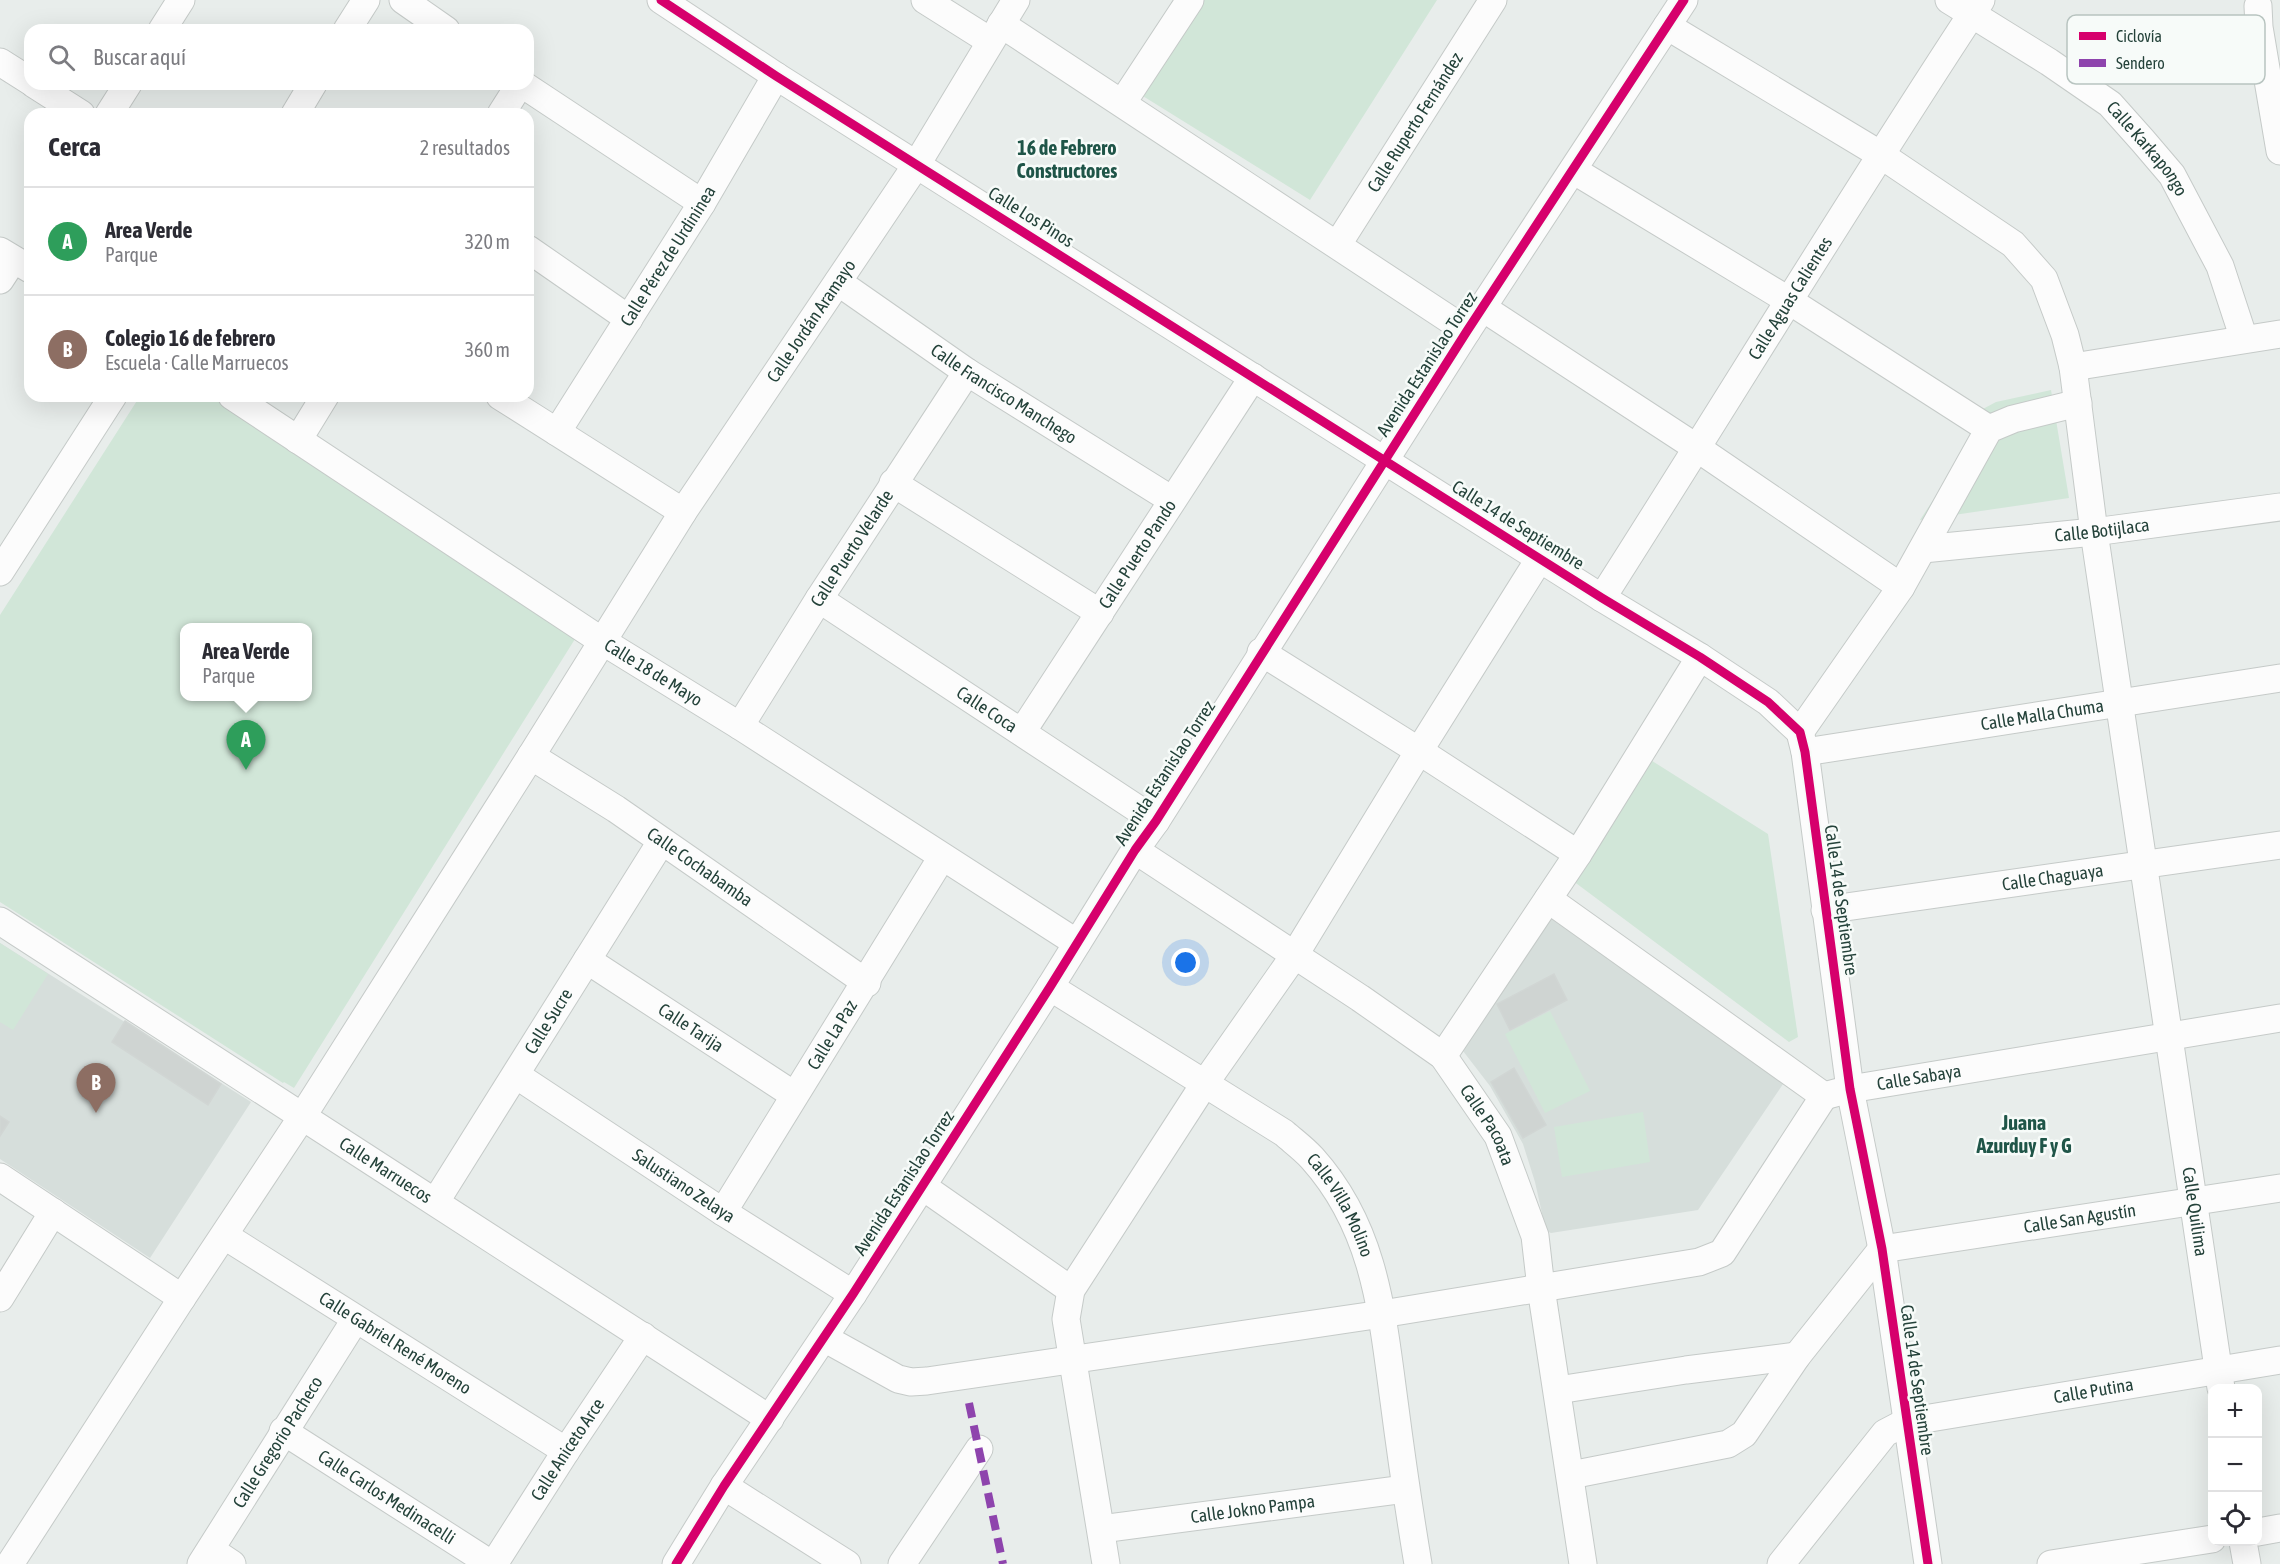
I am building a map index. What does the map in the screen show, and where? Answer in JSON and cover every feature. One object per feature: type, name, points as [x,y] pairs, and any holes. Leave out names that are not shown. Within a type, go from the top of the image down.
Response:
[{"type":"street","points":[[351,24],[366,0]]},
{"type":"street","points":[[403,0],[437,24]]},
{"type":"street","name":"Calle Los Pinos","points":[[661,0],[776,76],[1384,460]]},
{"type":"street","points":[[925,0],[996,32],[1123,102],[1467,331]]},
{"type":"street","name":"Calle Jordán Aramayo","points":[[10,1564],[302,1117],[683,512],[917,164],[1016,0]]},
{"type":"street","points":[[1123,102],[1190,0]]},
{"type":"street","name":"Calle Ruperto Fernández","points":[[1338,244],[1493,0]]},
{"type":"street","name":"Avenida Estanislao Torrez","points":[[676,1564],[724,1486],[824,1338],[1050,987],[1467,331],[1684,0]]},
{"type":"street","name":"Calle Aguas Calientes","points":[[1602,598],[1881,155],[1967,5]]},
{"type":"street","name":"Calle Karkapongo","points":[[1967,5],[2067,74]]},
{"type":"street","name":"Calle Quilima","points":[[1667,26],[1881,155],[2013,244],[2044,279],[2058,312],[2073,367],[2094,532],[2219,1380]]},
{"type":"street","points":[[0,62],[24,77]]},
{"type":"street","points":[[2265,63],[2280,152]]},
{"type":"street","name":"Calle Pérez de Urdininea","points":[[557,432],[702,203],[776,76]]},
{"type":"street","name":"Calle Karkapongo","points":[[2081,84],[2110,104],[2172,175],[2220,266],[2244,339]]},
{"type":"street","points":[[43,90],[72,108]]},
{"type":"street","points":[[113,108],[124,90]]},
{"type":"street","points":[[299,108],[309,90]]},
{"type":"street","points":[[505,108],[517,90]]},
{"type":"street","points":[[530,90],[702,203]]},
{"type":"street","points":[[1573,170],[1788,300],[1989,429]]},
{"type":"street","points":[[534,253],[628,319]]},
{"type":"street","name":"Calle Francisco Manchego","points":[[838,282],[967,372],[1172,500]]},
{"type":"street","points":[[1483,308],[1697,448],[1901,587]]},
{"type":"street","points":[[2073,367],[2280,334]]},
{"type":"street","name":"Calle Puerto Velarde","points":[[740,726],[893,483],[967,372]]},
{"type":"street","name":"Calle Puerto Pando","points":[[1022,732],[1252,377]]},
{"type":"street","points":[[0,572],[109,402]]},
{"type":"street","name":"Calle 18 de Mayo","points":[[241,402],[602,640],[740,726],[1077,944]]},
{"type":"street","points":[[298,440],[321,402]]},
{"type":"street","points":[[510,402],[683,512]]},
{"type":"street","points":[[1802,742],[1901,587],[1989,429],[2013,419],[2078,404]]},
{"type":"street","name":"Calle 14 de Septiembre","points":[[1384,460],[1700,657],[1768,702],[1802,742],[1850,1089],[1882,1249],[1928,1564]]},
{"type":"street","points":[[893,483],[1100,613]]},
{"type":"street","name":"Calle Botijlaca","points":[[1923,549],[2094,532],[2280,507]]},
{"type":"street","points":[[1106,1564],[1066,1319],[1071,1290],[1205,1083],[1294,956],[1540,558]]},
{"type":"street","name":"Calle Coca","points":[[819,599],[1156,821]]},
{"type":"street","points":[[1261,652],[1578,854]]},
{"type":"street","points":[[1443,1056],[1578,854],[1700,657]]},
{"type":"street","name":"Calle Malla Chuma","points":[[1802,742],[2119,705],[2280,678]]},
{"type":"street","name":"Calle Cochabamba","points":[[531,756],[616,809],[867,982]]},
{"type":"street","name":"Calle Sucre","points":[[436,1201],[661,842]]},
{"type":"street","name":"Calle Chaguaya","points":[[1826,910],[2280,845]]},
{"type":"street","name":"Calle Pacoata","points":[[1135,850],[1360,998],[1443,1056],[1498,1136],[1535,1236],[1583,1564]]},
{"type":"street","name":"Calle La Paz","points":[[723,1212],[942,857]]},
{"type":"street","points":[[824,1338],[884,1373],[911,1382],[1074,1361],[1382,1314],[1698,1262],[1722,1253],[1824,1096],[1548,899]]},
{"type":"street","name":"Calle Marruecos","points":[[0,921],[770,1419]]},
{"type":"street","name":"Calle Tarija","points":[[587,960],[794,1095]]},
{"type":"street","name":"Calle Villa Molino","points":[[1050,987],[1284,1133],[1312,1157],[1342,1200],[1362,1237],[1372,1265],[1382,1314],[1418,1564]]},
{"type":"street","name":"Calle Sabaya","points":[[1824,1096],[1850,1089],[2280,1018]]},
{"type":"street","name":"Salustiano Zelaya","points":[[516,1075],[852,1294]]},
{"type":"street","points":[[0,1177],[182,1298]]},
{"type":"street","points":[[922,1186],[1071,1290]]},
{"type":"street","name":"Calle San Agustín","points":[[1882,1249],[2280,1188]]},
{"type":"street","points":[[0,1298],[53,1212]]},
{"type":"street","name":"Calle Gabriel René Moreno","points":[[225,1236],[566,1451]]},
{"type":"street","points":[[1571,1475],[1728,1444],[1744,1434],[1797,1356],[1882,1249]]},
{"type":"street","name":"Calle Gregorio Pacheco","points":[[215,1559],[283,1431],[355,1320]]},
{"type":"street","name":"Calle Aniceto Arce","points":[[493,1564],[644,1336]]},
{"type":"street","points":[[1558,1390],[1797,1356]]},
{"type":"street","name":"Calle Putina","points":[[1906,1422],[2219,1380],[2280,1360]]},
{"type":"street","points":[[1781,1564],[1885,1433],[1906,1422]]},
{"type":"street","name":"Calle Carlos Medinacelli","points":[[283,1431],[493,1564]]},
{"type":"street","points":[[902,1564],[979,1449]]},
{"type":"street","points":[[724,1486],[847,1564]]},
{"type":"street","name":"Calle Jokno Pampa","points":[[1101,1529],[1406,1489]]},
{"type":"street","points":[[2262,1531],[2280,1528]]},
{"type":"street","points":[[2051,1564],[2208,1540]]},
{"type":"street","points":[[2244,1546],[2247,1564]]},
{"type":"shaded area","points":[[1543,905],[1783,1084],[1698,1210],[1551,1233],[1546,1231],[1535,1182],[1523,1144],[1490,1086],[1453,1038]]},
{"type":"shaded area","points":[[0,943],[251,1102],[150,1258],[0,1159]]},
{"type":"green space","points":[[1178,0],[1437,0],[1310,200],[1138,93]]},
{"type":"green space","points":[[2051,390],[2069,498],[1920,520],[1975,436],[1981,410],[1996,402]]},
{"type":"green space","points":[[136,402],[223,402],[575,639],[294,1088],[0,902],[0,615]]},
{"type":"green space","points":[[1630,747],[1768,834],[1798,1037],[1789,1042],[1553,866]]},
{"type":"green space","points":[[0,943],[48,974],[13,1030],[0,1022]]},
{"type":"green space","points":[[1550,1011],[1590,1091],[1545,1113],[1505,1034]]},
{"type":"green space","points":[[1643,1112],[1650,1162],[1562,1177],[1554,1127]]},
{"type":"building","points":[[1554,974],[1567,1000],[1510,1030],[1497,1004]]},
{"type":"building","points":[[125,1021],[221,1084],[208,1105],[112,1042]]},
{"type":"building","points":[[1514,1068],[1546,1125],[1523,1138],[1491,1082]]},
{"type":"building","points":[[0,1116],[9,1122],[0,1136]]},
{"type":"marked path","points":[[969,1403],[1003,1564]]},
{"type":"cycle path","points":[[661,0],[776,76],[1602,598],[1700,657],[1768,702],[1800,732],[1805,752],[1850,1089],[1882,1249],[1928,1564]]},
{"type":"cycle path","points":[[676,1564],[724,1486],[853,1294],[1050,987],[1467,331],[1684,0]]},
{"type":"place","name":"Area Verde","points":[[246,770]]},
{"type":"place","name":"Colegio 16 de febrero","points":[[96,1113]]},
{"type":"district","name":"16 de Febrero Constructores","points":[[1067,160]]},
{"type":"district","name":"Juana Azurduy F y G","points":[[2024,1134]]}]
